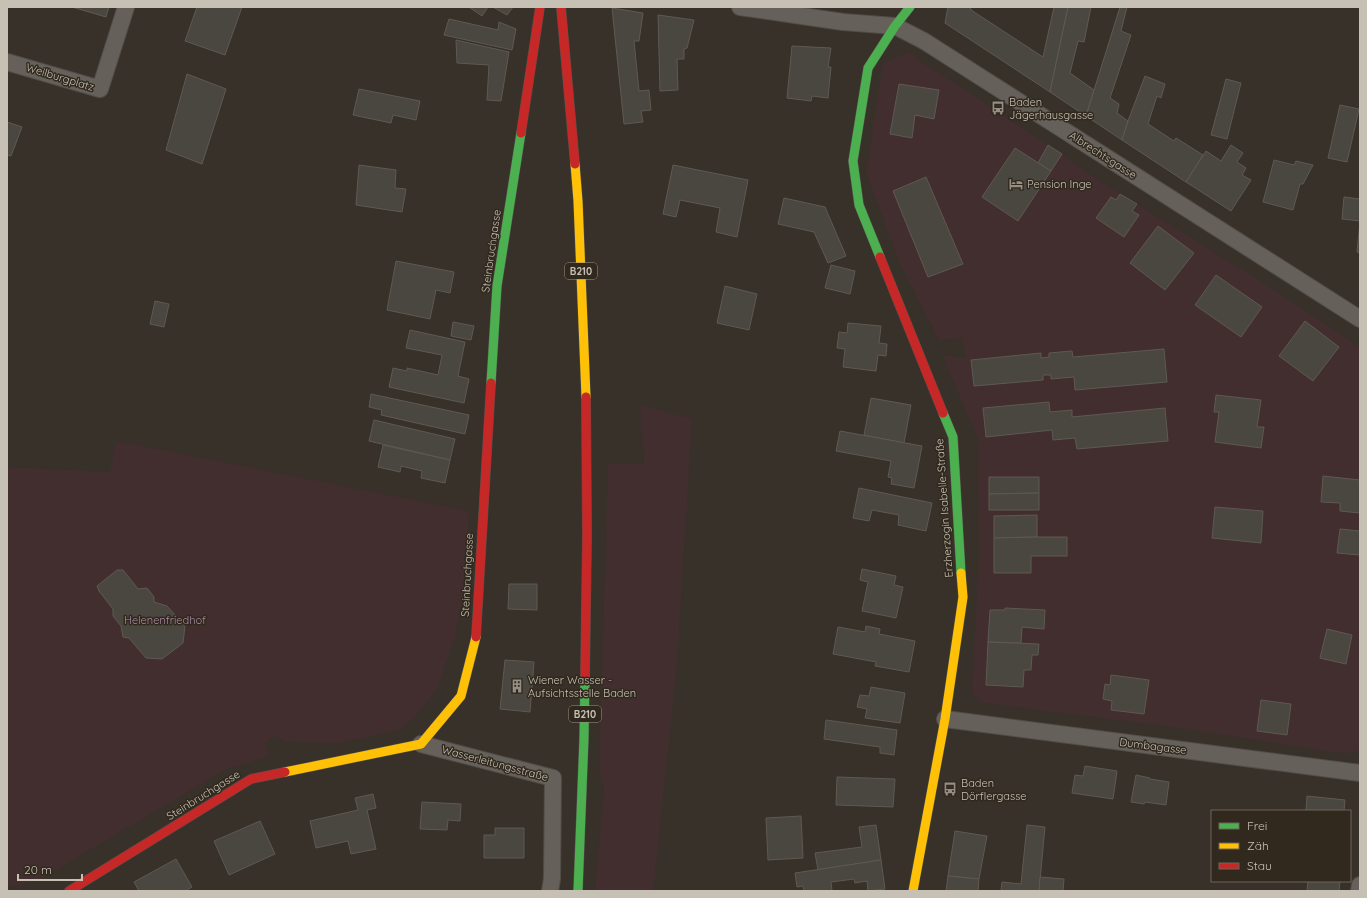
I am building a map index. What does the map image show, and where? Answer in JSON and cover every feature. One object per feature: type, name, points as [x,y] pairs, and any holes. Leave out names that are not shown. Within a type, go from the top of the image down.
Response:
[{"type":"street","name":"Weilburgplatz","points":[[7,62],[100,89],[126,7]]},
{"type":"street","name":"Steinbruchgasse","points":[[69,891],[251,779],[421,744],[461,696],[476,638],[497,286],[540,7]]},
{"type":"street","name":"B210","points":[[561,7],[580,239],[587,429],[584,738],[578,891]]},
{"type":"street","name":"Albrechtsgasse","points":[[740,7],[842,22],[895,26],[924,41],[1360,319]]},
{"type":"street","name":"Erzherzogin Isabelle-Straße","points":[[910,7],[895,26],[868,68],[853,161],[858,205],[953,437],[963,597],[945,719],[913,891]]},
{"type":"street","name":"Dumbagasse","points":[[945,719],[1360,773]]},
{"type":"street","name":"Wasserleitungsstraße","points":[[421,744],[553,778],[552,880],[550,891]]},
{"type":"street","points":[[1359,891],[1360,885]]},
{"type":"green space","points":[[909,52],[920,61],[1097,179],[1252,276],[1360,347],[1359,751],[1346,754],[1187,729],[978,702],[972,692],[979,558],[978,439],[942,355],[966,358],[962,337],[939,340],[900,264],[866,173],[883,63]]},
{"type":"green space","points":[[640,405],[692,419],[677,664],[653,891],[595,891],[604,789],[599,768],[608,464],[644,464]]},
{"type":"green space","name":"Helenenfriedhof","points":[[116,441],[469,511],[466,576],[455,637],[436,692],[413,719],[399,730],[339,743],[285,742],[277,736],[265,743],[270,756],[226,769],[39,880],[17,886],[7,885],[7,467],[110,472]]},
{"type":"building","points":[[72,7],[109,7],[106,17]]},
{"type":"building","points":[[197,7],[242,7],[225,55],[185,41]]},
{"type":"building","points":[[469,7],[488,7],[482,16]]},
{"type":"building","points":[[493,7],[513,7],[507,15]]},
{"type":"building","points":[[948,7],[970,7],[971,10],[1043,57],[1054,7],[1068,7],[1050,92],[945,23]]},
{"type":"building","points":[[1068,7],[1091,7],[1084,42],[1078,41],[1070,73],[1094,90],[1086,116],[1050,92]]},
{"type":"building","points":[[1120,7],[1127,7],[1121,31],[1131,35],[1110,98],[1119,104],[1117,113],[1128,121],[1122,140],[1086,116]]},
{"type":"building","points":[[612,8],[643,13],[639,41],[634,41],[639,91],[649,90],[651,110],[641,111],[643,122],[624,124]]},
{"type":"building","points":[[658,15],[694,20],[687,48],[684,49],[684,59],[677,59],[678,90],[660,91]]},
{"type":"building","points":[[449,19],[498,30],[499,22],[516,29],[512,50],[444,35]]},
{"type":"building","points":[[456,40],[509,52],[501,101],[487,100],[489,65],[457,63]]},
{"type":"building","points":[[792,46],[831,48],[828,67],[831,67],[828,98],[812,96],[811,101],[787,98]]},
{"type":"building","points":[[187,74],[226,89],[202,164],[166,150]]},
{"type":"building","points":[[1145,76],[1165,84],[1161,98],[1157,96],[1148,124],[1174,141],[1176,138],[1203,155],[1186,182],[1122,140]]},
{"type":"building","points":[[1226,79],[1241,83],[1227,139],[1211,135]]},
{"type":"building","points":[[899,84],[939,90],[934,119],[915,115],[912,138],[890,134]]},
{"type":"building","points":[[359,89],[420,101],[416,120],[393,115],[391,123],[353,115]]},
{"type":"building","points":[[1340,105],[1359,109],[1347,162],[1328,158]]},
{"type":"building","points":[[7,122],[22,127],[11,156],[7,155]]},
{"type":"building","points":[[1048,145],[1062,154],[1051,171],[1038,163]]},
{"type":"building","points":[[1231,145],[1243,153],[1237,162],[1246,168],[1242,175],[1251,180],[1231,211],[1186,182],[1206,151],[1221,161]]},
{"type":"building","name":"Pension Inge","points":[[1015,148],[1051,171],[1018,221],[982,197]]},
{"type":"building","points":[[1274,160],[1294,165],[1296,161],[1313,165],[1303,184],[1300,184],[1293,210],[1263,202]]},
{"type":"building","points":[[359,165],[396,170],[395,188],[406,189],[402,212],[356,205]]},
{"type":"building","points":[[673,165],[748,180],[737,237],[716,232],[720,208],[680,200],[676,217],[663,214]]},
{"type":"building","points":[[926,177],[963,264],[928,277],[893,191]]},
{"type":"building","points":[[1120,194],[1137,204],[1132,211],[1139,215],[1124,237],[1096,218],[1111,197],[1116,200]]},
{"type":"building","points":[[1344,197],[1360,199],[1360,221],[1342,219]]},
{"type":"building","points":[[784,198],[825,207],[846,256],[828,263],[814,232],[778,224]]},
{"type":"building","points":[[1360,222],[1360,253],[1357,252]]},
{"type":"building","points":[[1158,226],[1194,253],[1165,290],[1130,263]]},
{"type":"building","points":[[396,261],[454,272],[450,293],[436,290],[430,319],[387,310]]},
{"type":"building","points":[[831,265],[855,271],[850,294],[825,288]]},
{"type":"building","points":[[1216,275],[1262,307],[1241,337],[1195,305]]},
{"type":"building","points":[[725,286],[757,294],[749,330],[717,323]]},
{"type":"building","points":[[155,301],[169,304],[164,327],[150,324]]},
{"type":"building","points":[[1305,321],[1339,347],[1313,381],[1279,356]]},
{"type":"building","points":[[453,322],[474,326],[471,340],[451,336]]},
{"type":"building","points":[[848,323],[881,326],[879,343],[887,344],[886,356],[878,355],[876,371],[843,367],[845,349],[837,348],[839,332],[847,333]]},
{"type":"building","points":[[410,330],[465,342],[458,376],[469,379],[464,403],[389,387],[393,368],[407,371],[407,368],[438,375],[442,355],[406,348]]},
{"type":"building","points":[[1164,349],[1167,382],[1075,390],[1074,377],[1051,379],[1051,375],[1043,375],[1043,380],[974,386],[971,360],[1041,353],[1041,358],[1049,357],[1049,353],[1072,351],[1073,357]]},
{"type":"building","points":[[371,394],[469,415],[465,434],[381,415],[382,410],[369,407]]},
{"type":"building","points":[[1216,395],[1261,400],[1257,427],[1264,427],[1261,448],[1215,442],[1219,412],[1214,412]]},
{"type":"building","points":[[871,398],[911,405],[904,443],[864,435]]},
{"type":"building","points":[[1049,402],[1050,412],[1072,410],[1072,417],[1165,408],[1168,441],[1077,449],[1075,438],[1053,440],[1052,430],[986,437],[983,408]]},
{"type":"building","points":[[374,420],[455,439],[450,460],[369,441]]},
{"type":"building","points":[[840,431],[922,446],[914,488],[891,484],[892,478],[888,477],[891,461],[836,451]]},
{"type":"building","points":[[383,445],[450,460],[445,483],[421,478],[422,471],[401,466],[400,472],[378,467]]},
{"type":"building","points":[[1323,476],[1360,480],[1360,513],[1340,511],[1340,503],[1321,502]]},
{"type":"building","points":[[989,477],[1039,477],[1039,493],[989,494]]},
{"type":"building","points":[[859,488],[932,503],[926,531],[898,525],[899,515],[872,510],[869,521],[853,518]]},
{"type":"building","points":[[1039,493],[1039,510],[989,510],[989,494]]},
{"type":"building","points":[[1215,507],[1263,511],[1261,543],[1212,538]]},
{"type":"building","points":[[1037,515],[1037,537],[994,538],[994,516]]},
{"type":"building","points":[[1340,529],[1360,531],[1360,555],[1337,553]]},
{"type":"building","points":[[1067,537],[1067,556],[1031,556],[1031,573],[994,573],[994,538]]},
{"type":"building","points":[[862,569],[896,576],[894,585],[903,587],[896,618],[862,611],[868,582],[860,580]]},
{"type":"building","points":[[117,570],[123,570],[138,589],[147,588],[154,597],[154,602],[167,606],[185,626],[183,643],[162,659],[146,658],[129,638],[123,637],[121,626],[113,616],[113,609],[99,591],[97,586]]},
{"type":"building","points":[[509,584],[537,584],[537,610],[508,609]]},
{"type":"building","points":[[1005,608],[1045,610],[1044,629],[1022,627],[1021,643],[988,642],[990,610],[1005,610]]},
{"type":"building","points":[[866,626],[880,629],[879,634],[915,641],[909,672],[875,666],[876,662],[833,654],[838,627],[865,632]]},
{"type":"building","points":[[1327,629],[1352,635],[1346,664],[1320,658]]},
{"type":"building","points":[[988,642],[1039,644],[1038,655],[1032,655],[1031,670],[1024,670],[1023,687],[986,685]]},
{"type":"building","name":"Wiener Wasser - Aufsichtsstelle Baden","points":[[505,660],[534,662],[530,712],[500,709]]},
{"type":"building","points":[[1111,675],[1149,680],[1144,714],[1111,710],[1112,701],[1103,699],[1105,684],[1110,685]]},
{"type":"building","points":[[871,687],[905,693],[900,723],[865,718],[867,709],[857,707],[860,695],[869,696]]},
{"type":"building","points":[[1261,700],[1291,704],[1287,735],[1257,731]]},
{"type":"building","points":[[826,720],[897,730],[894,755],[880,753],[880,747],[824,739]]},
{"type":"building","points":[[1085,766],[1117,771],[1113,799],[1072,793],[1075,775],[1083,776]]},
{"type":"building","points":[[1136,775],[1169,782],[1166,805],[1131,802]]},
{"type":"building","points":[[837,777],[895,779],[893,807],[836,805]]},
{"type":"building","points":[[373,794],[376,808],[367,810],[376,849],[351,854],[348,841],[316,848],[310,821],[358,810],[355,798]]},
{"type":"building","points":[[1307,796],[1345,800],[1344,810],[1306,810]]},
{"type":"building","points":[[422,802],[461,804],[460,821],[448,820],[447,830],[420,829]]},
{"type":"building","points":[[801,816],[803,858],[768,860],[766,818]]},
{"type":"building","points":[[260,821],[275,854],[229,875],[214,841]]},
{"type":"building","points":[[876,825],[881,860],[818,870],[815,853],[862,847],[859,827]]},
{"type":"building","points":[[1027,825],[1045,827],[1039,891],[1001,891],[1002,882],[1021,884]]},
{"type":"building","points":[[495,828],[524,828],[524,858],[484,858],[484,835],[495,835]]},
{"type":"building","points":[[955,831],[987,836],[979,879],[948,876]]},
{"type":"building","points":[[176,859],[192,887],[185,891],[139,891],[134,882]]},
{"type":"building","points":[[881,860],[885,889],[868,891],[867,881],[855,883],[854,879],[831,882],[832,891],[804,891],[803,886],[797,887],[795,873]]},
{"type":"building","points":[[948,876],[979,879],[978,891],[946,891]]},
{"type":"building","points":[[1040,877],[1064,879],[1063,891],[1039,891]]},
{"type":"building","points":[[1308,882],[1340,882],[1339,891],[1307,891]]},
{"type":"traffic: fast","points":[[880,257],[859,205],[853,161],[868,68],[895,26],[910,7]]},
{"type":"traffic: fast","points":[[491,383],[497,286],[521,133]]},
{"type":"traffic: fast","points":[[943,413],[953,437],[961,573]]},
{"type":"traffic: fast","points":[[578,891],[585,678]]},
{"type":"traffic: slow","points":[[575,164],[578,201],[586,397]]},
{"type":"traffic: slow","points":[[913,891],[945,719],[963,597],[961,573]]},
{"type":"traffic: slow","points":[[285,772],[421,744],[461,696],[476,637]]},
{"type":"traffic: jam","points":[[521,133],[540,7]]},
{"type":"traffic: jam","points":[[561,7],[575,164]]},
{"type":"traffic: jam","points":[[880,257],[943,413]]},
{"type":"traffic: jam","points":[[476,637],[491,383]]},
{"type":"traffic: jam","points":[[585,678],[587,536],[586,397]]},
{"type":"traffic: jam","points":[[69,891],[251,779],[285,772]]},
{"type":"place","name":"Baden Jägerhausgasse","points":[[998,108]]},
{"type":"place","name":"Pension Inge","points":[[1016,184]]},
{"type":"place","name":"Wiener Wasser - Aufsichtsstelle Baden","points":[[517,686]]},
{"type":"place","name":"Baden Dörflergasse","points":[[950,789]]}]
